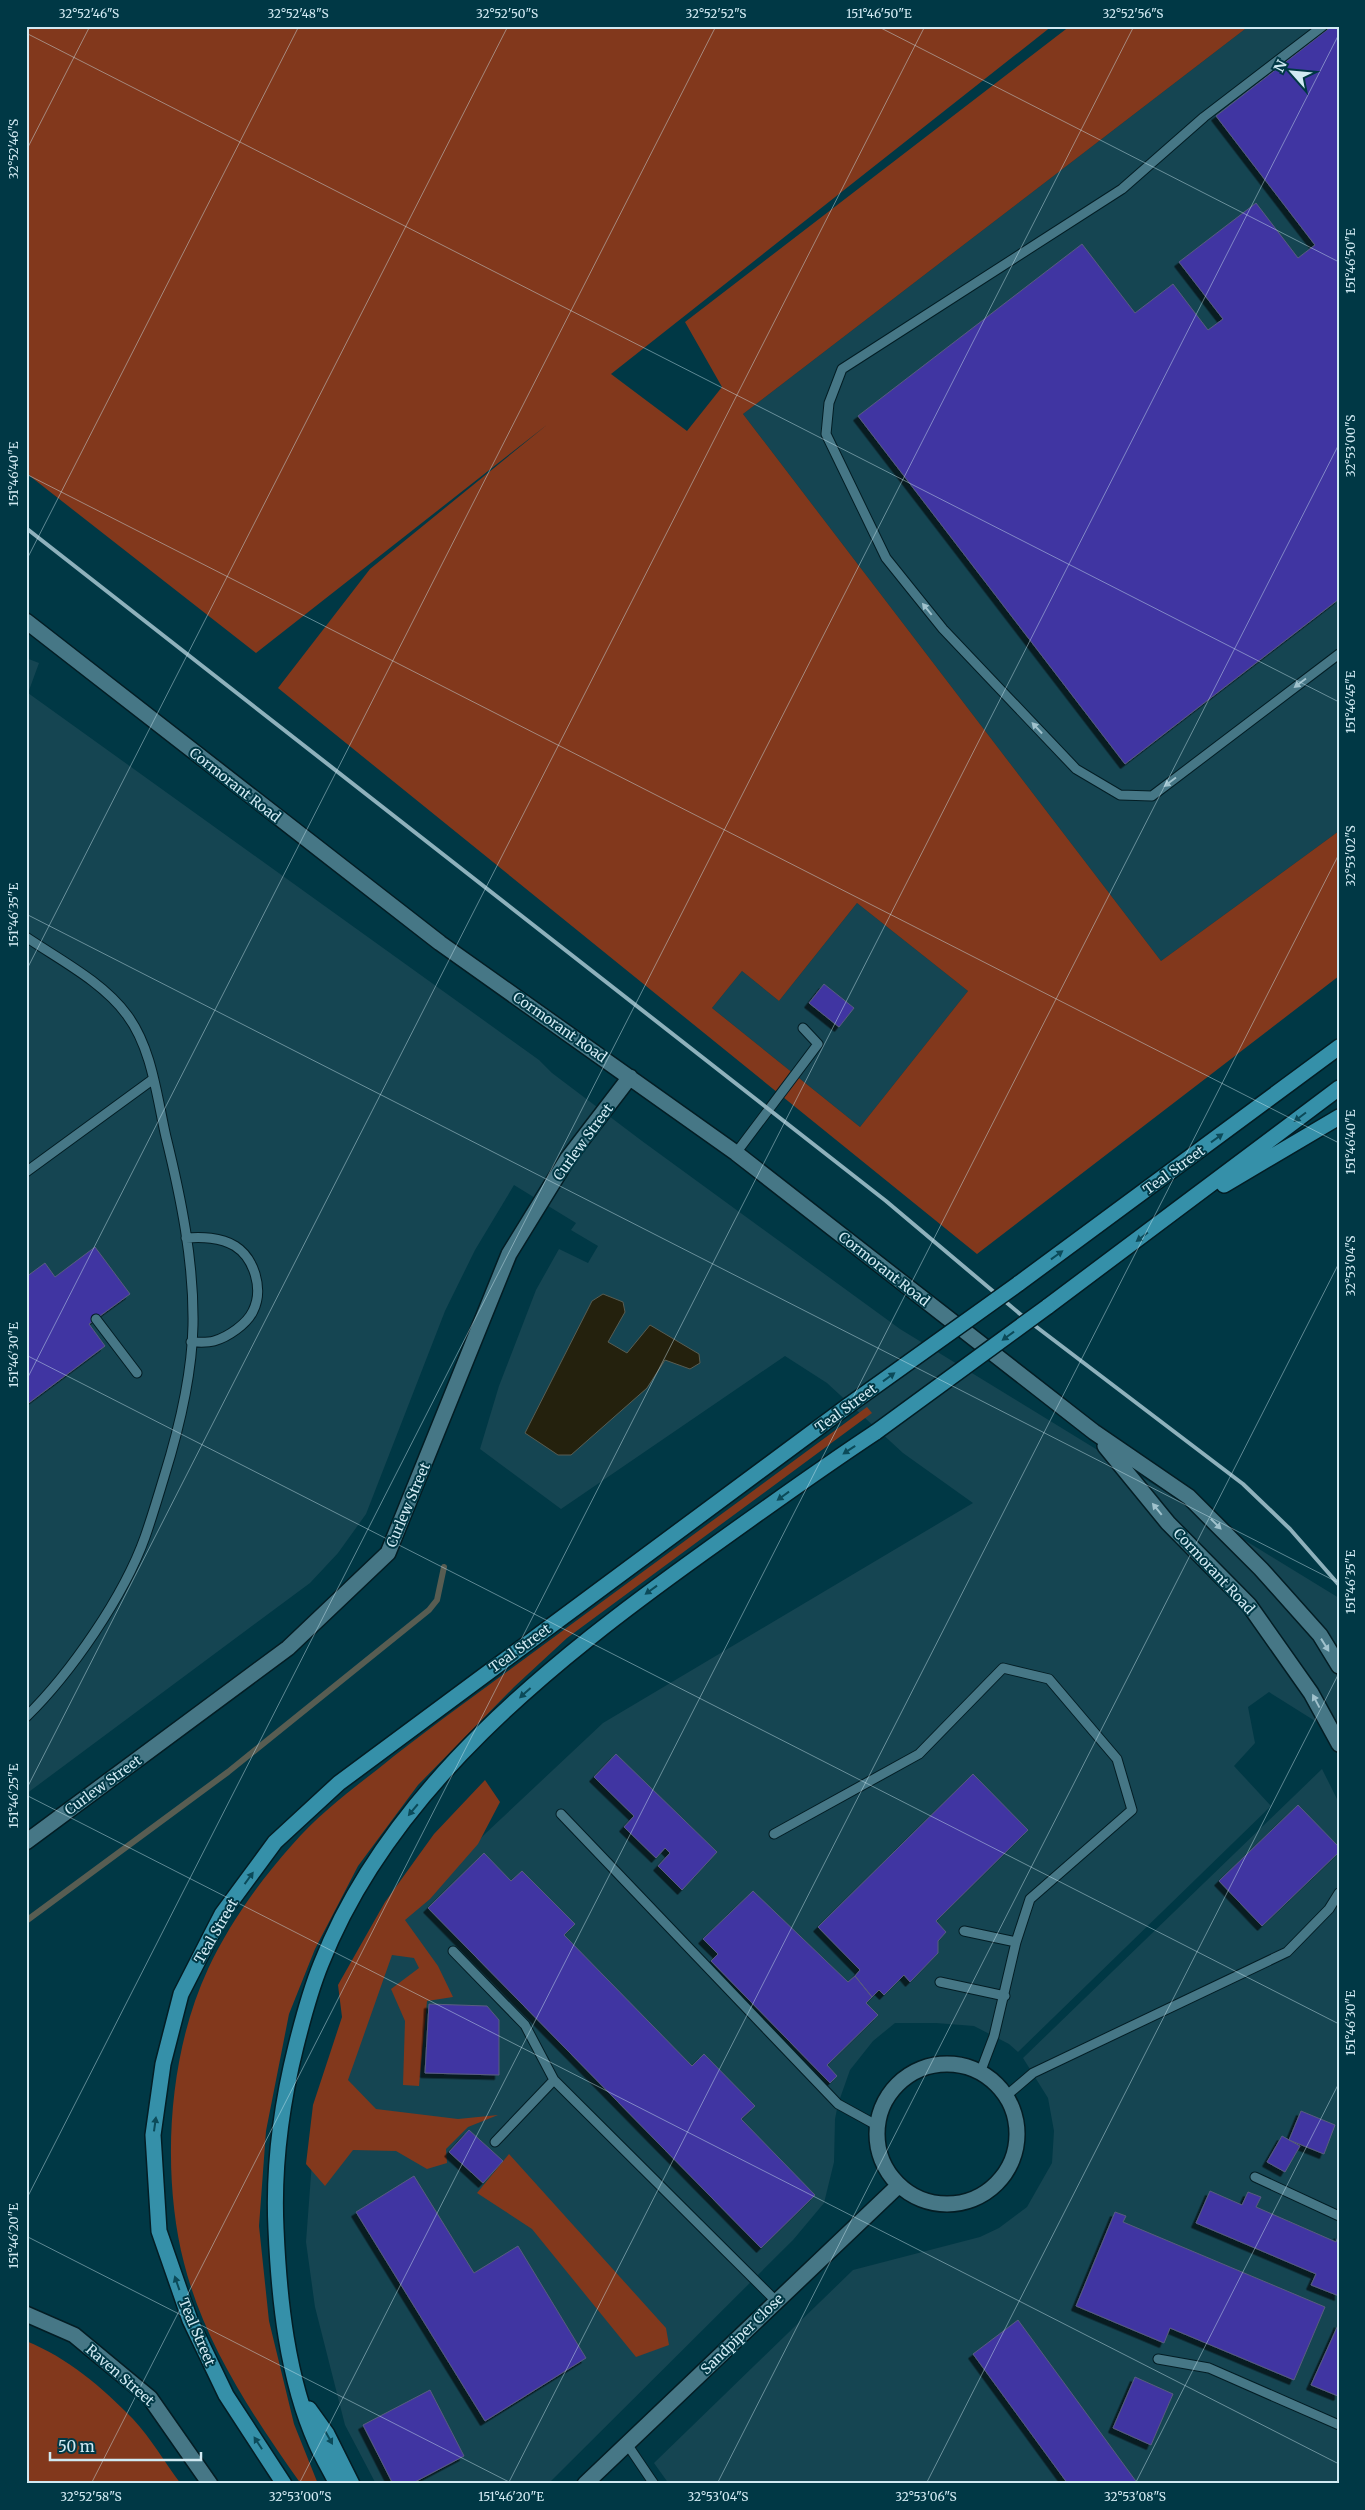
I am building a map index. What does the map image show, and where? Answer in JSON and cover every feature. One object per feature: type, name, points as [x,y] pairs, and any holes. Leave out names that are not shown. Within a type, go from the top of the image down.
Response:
[{"type":"main road","points":[[1298,1079],[1339,1042]]},
{"type":"main road","name":"Teal Street","points":[[284,2484],[226,2395],[190,2320],[159,2231],[154,2135],[163,2064],[181,1994],[222,1914],[274,1842],[340,1783],[849,1406],[1298,1079],[1339,1047]]},
{"type":"main road","points":[[337,2484],[315,2441],[290,2362],[278,2274],[274,2188],[284,2103],[307,2003],[321,1963],[361,1883],[404,1822],[443,1775],[489,1726],[549,1671],[619,1613],[823,1467],[876,1432],[1161,1223],[1339,1088]]},
{"type":"main road","points":[[1161,1223],[1339,1117]]},
{"type":"main road","points":[[301,2397],[328,2434],[352,2484]]},
{"type":"street","name":"Cormorant Road","points":[[26,621],[440,943],[736,1153],[1094,1432],[1189,1497],[1320,1636],[1339,1666]]},
{"type":"street","name":"Curlew Street","points":[[26,1842],[288,1648],[388,1552],[509,1254],[568,1158],[630,1077]]},
{"type":"street","name":"Cormorant Road","points":[[1094,1432],[1168,1522],[1248,1605],[1312,1693],[1339,1744]]},
{"type":"street","points":[[948,2065],[964,2067],[980,2073],[994,2083],[1006,2096],[1016,2122],[1015,2150],[1004,2175],[992,2188],[967,2201],[940,2204],[914,2196],[899,2185],[881,2158],[878,2126],[882,2109],[890,2095],[902,2082],[915,2073],[931,2066],[948,2065]]},
{"type":"street","name":"Sandpiper Close","points":[[585,2484],[899,2185]]},
{"type":"street","name":"Raven Street","points":[[26,2314],[74,2335],[150,2398],[210,2484]]},
{"type":"lane","points":[[1323,26],[1204,117],[1122,189],[842,369],[829,404],[826,434],[886,558],[920,601],[943,629],[1076,769],[1120,795],[1152,796],[1339,654]]},
{"type":"lane","points":[[26,937],[106,992],[128,1016],[144,1050],[176,1178],[190,1271],[193,1326],[185,1397],[176,1440],[145,1537],[119,1591],[95,1631],[55,1686],[26,1717]]},
{"type":"lane","points":[[736,1153],[818,1044],[803,1028]]},
{"type":"lane","points":[[26,1172],[152,1080]]},
{"type":"lane","points":[[186,1238],[208,1237],[234,1246],[253,1264],[257,1293],[253,1311],[232,1334],[214,1341],[191,1342]]},
{"type":"lane","points":[[96,1319],[137,1373]]},
{"type":"lane","points":[[774,1834],[919,1754],[1004,1668],[1049,1679],[1117,1759],[1132,1810],[1030,1899],[1016,1942],[1005,1996],[994,2036],[980,2073]]},
{"type":"lane","points":[[561,1814],[838,2104],[878,2126]]},
{"type":"lane","points":[[1006,2096],[1033,2074],[1287,1952],[1329,1909],[1339,1893]]},
{"type":"lane","points":[[964,1931],[1016,1942]]},
{"type":"lane","points":[[453,1951],[525,2025],[554,2080],[776,2301]]},
{"type":"lane","points":[[940,1982],[1005,1996]]},
{"type":"lane","points":[[495,2142],[554,2080]]},
{"type":"lane","points":[[1255,2178],[1339,2216]]},
{"type":"lane","points":[[1158,2359],[1209,2368],[1339,2425]]},
{"type":"lane","points":[[627,2444],[654,2484]]},
{"type":"shaded area","points":[[26,26],[1052,26],[611,374],[687,431],[722,387],[685,322],[1070,26],[1249,26],[743,414],[1161,961],[1339,831],[1339,976],[977,1254],[278,688],[370,569],[548,424],[256,653],[26,473]],"holes":[[[857,903],[968,991],[860,1127],[712,1008],[742,971],[779,1001]]]},
{"type":"shaded area","points":[[1249,26],[1339,26],[1339,831],[1161,961],[743,414]]},
{"type":"shaded area","points":[[26,658],[39,663],[28,693],[539,1060],[552,1073],[642,1141],[900,1329],[1339,1598],[1339,1736],[1269,1692],[1248,1707],[1255,1743],[1234,1766],[1271,1806],[1018,2052],[1009,2044],[974,2026],[936,2023],[895,2023],[873,2041],[850,2070],[838,2104],[835,2119],[834,2162],[824,2203],[793,2240],[548,2484],[376,2484],[345,2425],[315,2307],[306,2242],[314,2135],[380,1939],[487,1832],[603,1723],[973,1503],[903,1453],[827,1383],[785,1356],[561,1509],[480,1449],[499,1386],[536,1290],[559,1249],[588,1263],[598,1246],[571,1230],[576,1223],[514,1185],[475,1250],[445,1311],[366,1514],[338,1553],[310,1583],[26,1794]]},
{"type":"shaded area","points":[[857,903],[968,991],[860,1127],[712,1008],[742,971],[779,1001]]},
{"type":"shaded area","points":[[603,1294],[623,1302],[625,1312],[608,1342],[627,1353],[650,1325],[699,1354],[700,1363],[690,1369],[665,1360],[647,1388],[571,1455],[558,1455],[525,1433],[592,1301]]},
{"type":"shaded area","points":[[867,1407],[872,1413],[567,1638],[514,1687],[418,1785],[358,1866],[315,1949],[289,2014],[266,2131],[259,2226],[269,2321],[294,2424],[318,2484],[301,2484],[266,2433],[217,2351],[193,2293],[184,2263],[177,2228],[172,2191],[171,2153],[172,2114],[177,2076],[184,2038],[195,2002],[216,1952],[245,1904],[268,1874],[302,1834],[333,1805],[452,1712]]},
{"type":"shaded area","points":[[1322,1769],[1339,1803],[1339,2484],[669,2484],[654,2463],[853,2270],[980,2237],[999,2228],[1027,2207],[1052,2163],[1054,2131],[1048,2098],[1023,2058]]},
{"type":"shaded area","points":[[485,1780],[500,1802],[478,1844],[430,1899],[405,1920],[438,1966],[453,1997],[427,2001],[419,2086],[403,2085],[405,2021],[391,1989],[419,1968],[414,1958],[392,1955],[348,2080],[376,2109],[458,2119],[498,2115],[468,2127],[446,2149],[447,2163],[427,2169],[396,2151],[353,2150],[325,2186],[306,2164],[313,2105],[342,2017],[338,1985],[385,1902],[434,1834]]},
{"type":"shaded area","points":[[509,2154],[666,2328],[669,2345],[636,2357],[532,2229],[477,2193]]},
{"type":"shaded area","points":[[26,2341],[56,2356],[84,2374],[109,2396],[140,2426],[181,2484],[26,2484]]},
{"type":"building","points":[[1332,26],[1339,26],[1339,599],[1125,764],[858,416],[1082,244],[1135,313],[1173,284],[1208,330],[1223,319],[1179,262],[1256,203],[1298,258],[1315,245],[1216,116]]},
{"type":"building","points":[[824,984],[854,1008],[839,1027],[809,1003]]},
{"type":"building","points":[[95,1247],[130,1294],[89,1324],[105,1346],[26,1405],[26,1277],[45,1263],[55,1277]]},
{"type":"building","points":[[616,1754],[717,1852],[682,1890],[658,1866],[670,1853],[665,1848],[656,1858],[624,1827],[634,1816],[594,1777]]},
{"type":"building","points":[[973,1774],[1028,1830],[936,1921],[946,1932],[938,1941],[938,1953],[910,1982],[904,1975],[884,1995],[879,1990],[872,1997],[855,1976],[860,1970],[818,1927]]},
{"type":"building","points":[[1298,1805],[1339,1847],[1339,1852],[1262,1926],[1219,1881]]},
{"type":"building","points":[[484,1853],[511,1881],[522,1871],[575,1924],[564,1935],[692,2066],[704,2054],[755,2106],[741,2119],[815,2195],[761,2248],[428,1908]]},
{"type":"building","points":[[753,1891],[848,1982],[855,1976],[872,1997],[866,2003],[878,2015],[827,2065],[837,2076],[830,2083],[711,1961],[718,1954],[703,1939]]},
{"type":"building","points":[[429,2004],[487,2006],[499,2020],[499,2075],[425,2073]]},
{"type":"building","points":[[1301,2111],[1335,2125],[1324,2154],[1289,2140]]},
{"type":"building","points":[[469,2130],[503,2161],[483,2183],[449,2152]]},
{"type":"building","points":[[1282,2136],[1300,2146],[1285,2172],[1267,2162]]},
{"type":"building","points":[[414,2176],[474,2273],[518,2246],[586,2358],[485,2421],[356,2212]]},
{"type":"building","points":[[1210,2191],[1242,2205],[1248,2192],[1261,2197],[1256,2207],[1336,2242],[1339,2234],[1339,2296],[1311,2285],[1316,2274],[1196,2223]]},
{"type":"building","points":[[1115,2212],[1126,2216],[1123,2222],[1325,2307],[1294,2380],[1170,2328],[1164,2343],[1076,2306]]},
{"type":"building","points":[[1018,2320],[1138,2484],[1068,2484],[973,2354]]},
{"type":"building","points":[[1339,2323],[1339,2395],[1338,2396],[1311,2385]]},
{"type":"building","points":[[1135,2377],[1173,2394],[1151,2445],[1113,2428]]},
{"type":"building","points":[[430,2390],[464,2456],[411,2484],[393,2484],[363,2425]]},
{"type":"waterway","points":[[26,1921],[228,1772],[429,1610],[437,1600],[444,1567]]},
{"type":"railway","points":[[26,528],[886,1201],[1026,1319],[1243,1484],[1290,1529],[1339,1585]]}]
